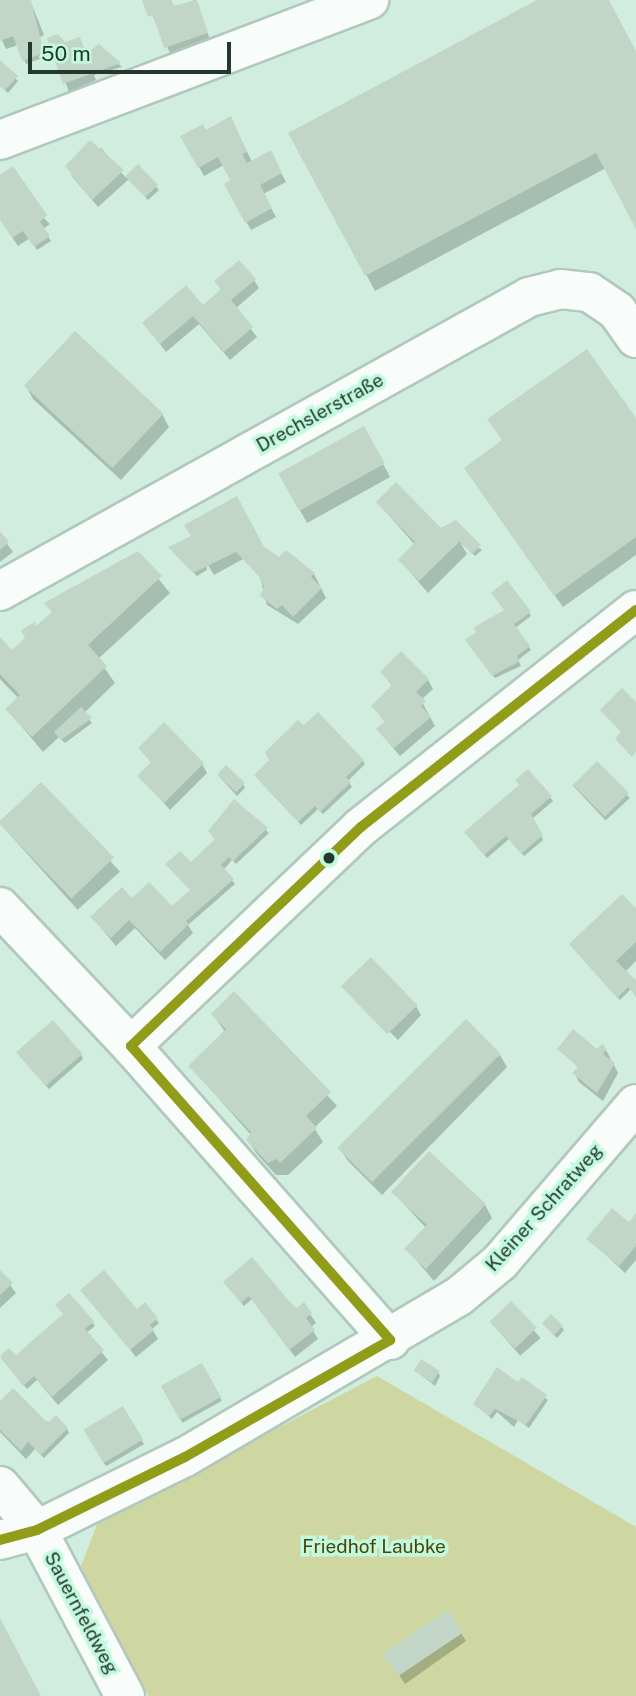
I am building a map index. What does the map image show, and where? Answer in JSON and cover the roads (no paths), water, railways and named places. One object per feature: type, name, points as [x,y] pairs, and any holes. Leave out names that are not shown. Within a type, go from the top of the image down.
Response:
[{"type":"street","points":[[0,140],[369,0]]},
{"type":"street","name":"Drechslerstraße","points":[[0,591],[529,297],[560,289],[589,292],[617,311],[636,338]]},
{"type":"street","points":[[131,1046],[361,827],[636,610]]},
{"type":"street","points":[[0,907],[131,1046],[390,1340]]},
{"type":"street","name":"Kleiner Schratweg","points":[[0,1540],[37,1530],[185,1457],[390,1340],[458,1297],[500,1262],[636,1104]]},
{"type":"street","name":"Sauernfeldweg","points":[[0,1486],[37,1530],[125,1696]]},
{"type":"park label","name":"Friedhof Laubke","points":[[374,1547]]}]
